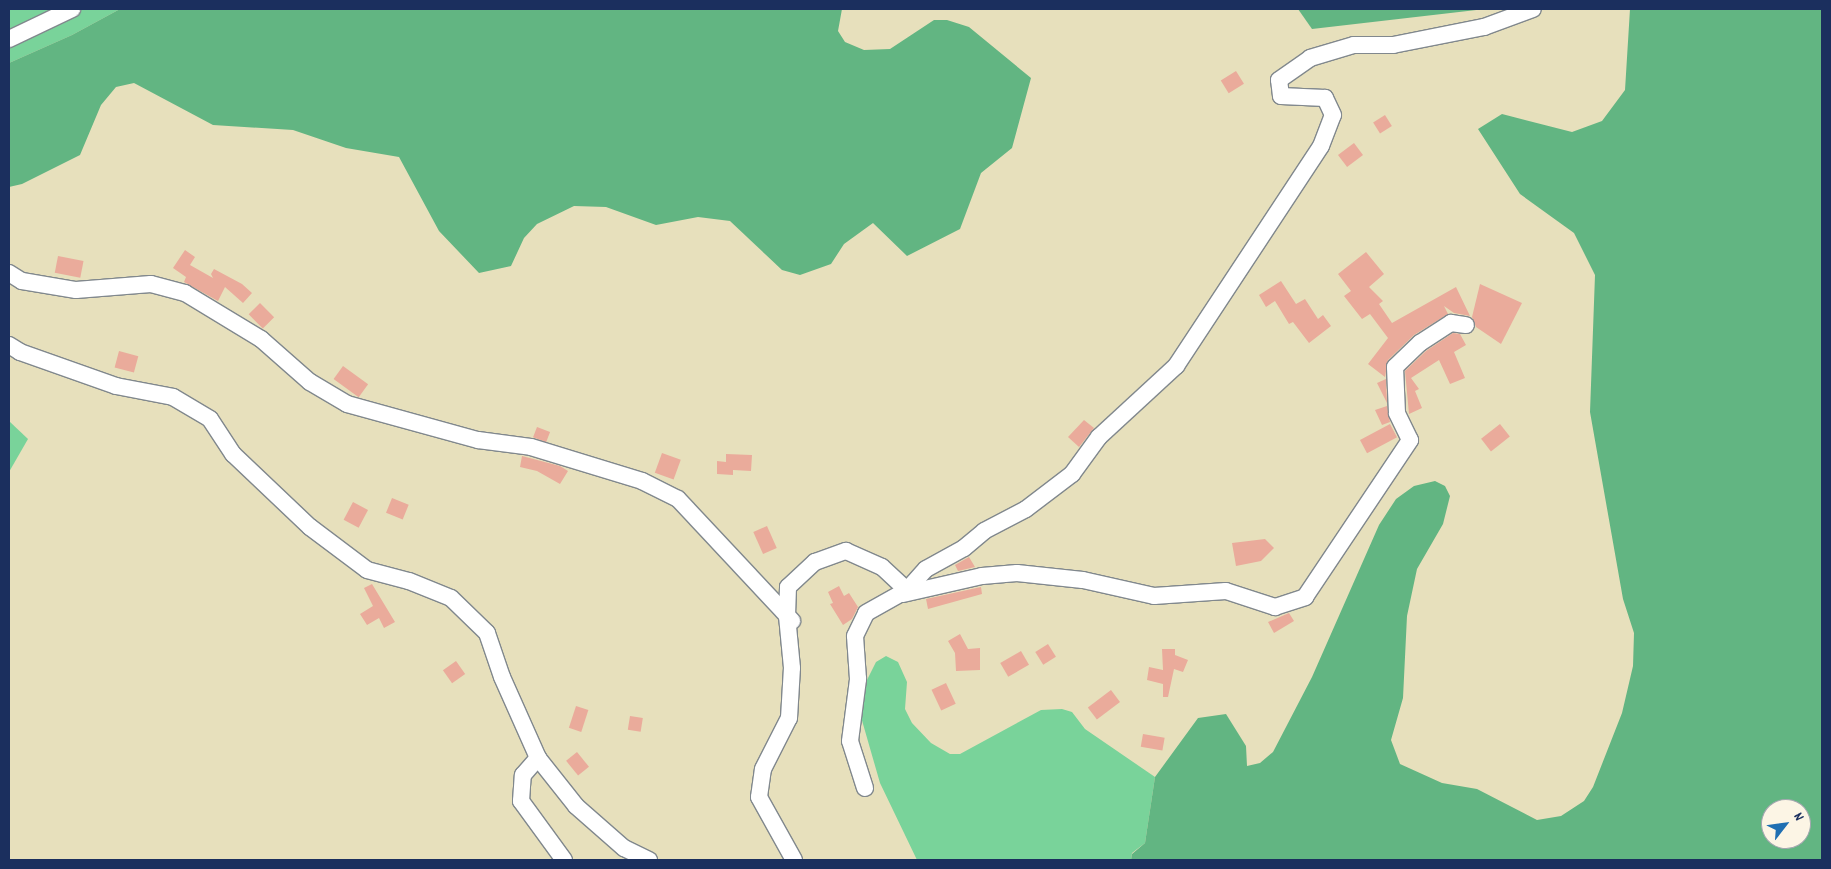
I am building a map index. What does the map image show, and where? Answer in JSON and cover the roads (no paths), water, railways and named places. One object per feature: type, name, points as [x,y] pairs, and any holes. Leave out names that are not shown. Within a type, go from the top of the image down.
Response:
[{"type":"street","points":[[9,39],[72,9]]},
{"type":"street","points":[[865,788],[850,741],[858,679],[855,636],[866,613],[903,592],[926,569],[964,548],[984,532],[1026,509],[1072,474],[1099,438],[1176,366],[1321,146],[1333,115],[1325,98],[1281,96],[1279,80],[1310,58],[1354,45],[1393,46],[1484,27],[1533,9]]},
{"type":"street","points":[[9,273],[22,282],[76,290],[152,284],[185,292],[261,339],[310,382],[347,404],[478,440],[531,447],[642,481],[678,499],[789,619]]},
{"type":"street","points":[[903,592],[982,576],[1017,573],[1083,580],[1154,596],[1226,591],[1275,607],[1305,597],[1410,440],[1398,413],[1395,367],[1420,343],[1451,322],[1466,325]]},
{"type":"street","points":[[9,345],[20,352],[116,386],[173,397],[210,419],[233,454],[310,527],[367,570],[409,581],[451,598],[488,632],[502,678],[538,758],[576,806],[624,848],[649,860]]},
{"type":"street","points":[[794,860],[759,797],[763,769],[789,718],[792,668],[788,587],[815,562],[846,551],[882,567],[903,592]]},
{"type":"street","points":[[538,758],[523,775],[521,801],[564,860]]}]
